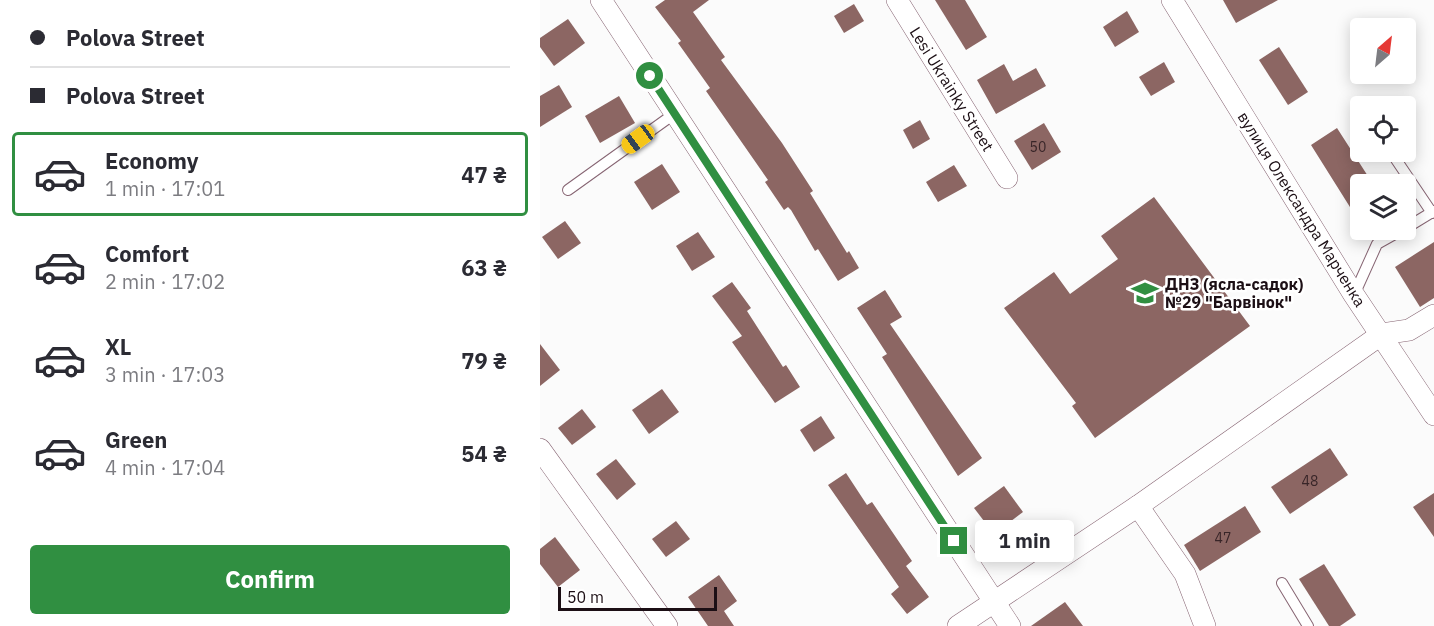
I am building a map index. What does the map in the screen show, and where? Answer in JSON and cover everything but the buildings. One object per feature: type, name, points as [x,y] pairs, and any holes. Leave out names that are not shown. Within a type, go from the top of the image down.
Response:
[{"type":"street","points":[[602,0],[674,114],[1010,626]]},
{"type":"street","name":"Lesi Ukrainky Street","points":[[897,0],[1007,178]]},
{"type":"street","name":"вулиця Олександра Марченка","points":[[1172,0],[1354,295],[1434,415]]},
{"type":"street","points":[[958,626],[993,600],[1138,507],[1382,334],[1410,330],[1434,315]]},
{"type":"street","points":[[540,449],[667,626]]},
{"type":"street","points":[[1138,507],[1185,573],[1205,626]]},
{"type":"lane","points":[[568,190],[674,114]]},
{"type":"lane","points":[[1398,162],[1433,212],[1416,222]]},
{"type":"lane","points":[[1354,295],[1377,244],[1384,240]]},
{"type":"lane","points":[[1282,583],[1308,626]]},
{"type":"place","name":"ДНЗ (ясла-садок) №29 \"Барвінок\"","points":[[1145,293]]},
{"type":"route","points":[[650,76],[954,541]]}]
